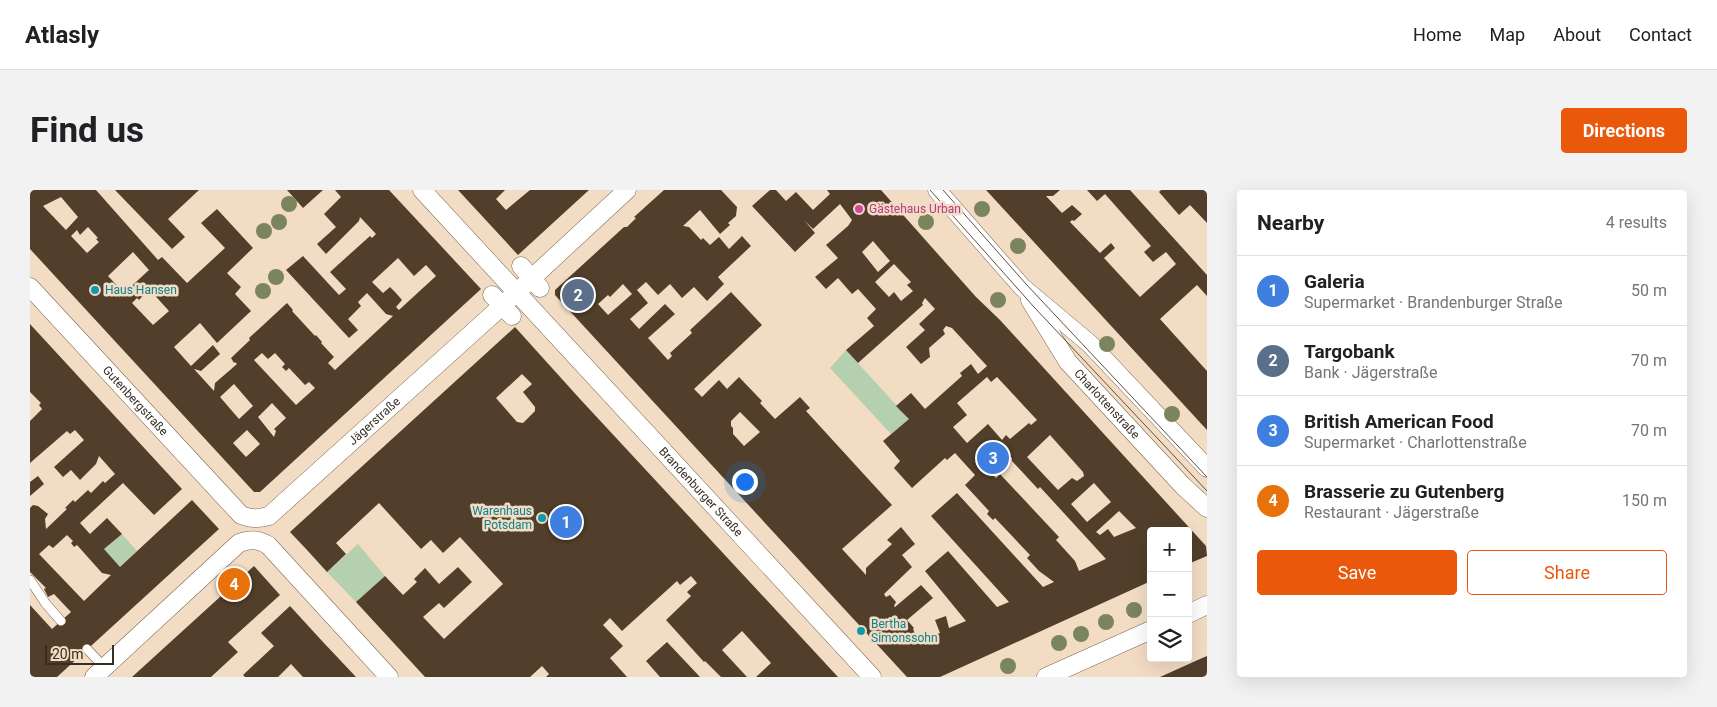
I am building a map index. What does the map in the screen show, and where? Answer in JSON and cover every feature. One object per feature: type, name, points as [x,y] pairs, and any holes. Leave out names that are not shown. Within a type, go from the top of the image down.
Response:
[{"type":"street","name":"Brandenburger Straße","points":[[422,190],[514,293],[872,677]]},
{"type":"street","name":"Jägerstraße","points":[[241,515],[250,518],[269,516],[627,190]]},
{"type":"street","name":"Charlottenstraße","points":[[937,190],[1022,287],[1090,344],[1207,468]]},
{"type":"street","name":"Gutenbergstraße","points":[[30,287],[241,515]]},
{"type":"street","name":"Charlottenstraße","points":[[1022,287],[1068,362],[1183,486],[1207,508]]},
{"type":"street","points":[[99,672],[239,543],[248,540],[259,540],[268,546],[389,677]]},
{"type":"street","points":[[1192,612],[1207,605]]},
{"type":"street","points":[[1046,677],[1147,632]]},
{"type":"lane","points":[[30,580],[46,604],[61,621]]},
{"type":"lane","points":[[87,650],[99,672]]},
{"type":"green space","points":[[846,350],[909,419],[891,434],[830,368]]},
{"type":"green space","points":[[122,534],[137,551],[120,567],[104,549]]},
{"type":"green space","points":[[358,544],[385,576],[356,602],[327,572]]},
{"type":"building","points":[[30,190],[96,190],[158,260],[162,257],[187,283],[225,248],[201,223],[217,209],[253,248],[227,273],[241,287],[235,294],[251,311],[217,343],[200,323],[174,347],[191,366],[213,345],[220,354],[201,371],[194,369],[214,391],[215,383],[237,364],[231,358],[250,340],[249,338],[287,303],[334,357],[328,363],[335,370],[393,316],[386,314],[367,293],[358,302],[361,306],[348,319],[358,330],[349,338],[286,270],[303,256],[339,295],[346,289],[330,272],[370,236],[372,238],[376,234],[360,217],[359,221],[326,254],[317,244],[336,227],[324,214],[341,197],[335,190],[389,190],[481,289],[260,492],[254,492],[30,249]],"holes":[[[61,197],[78,217],[66,230],[43,206]],[[88,227],[98,238],[96,239],[99,242],[87,253],[71,236],[77,230],[80,235]],[[133,252],[149,270],[124,293],[108,276]],[[398,258],[414,276],[426,265],[436,276],[399,310],[396,307],[402,300],[396,293],[390,287],[383,293],[372,282]],[[149,289],[169,311],[153,325],[132,303],[137,298],[139,300]],[[262,353],[268,359],[275,353],[285,364],[282,367],[286,371],[289,368],[305,385],[309,382],[315,388],[296,405],[254,360]],[[234,384],[253,406],[239,419],[220,397]],[[272,403],[286,418],[274,429],[276,431],[274,437],[258,417]],[[247,430],[260,444],[246,457],[233,443]]]},
{"type":"building","points":[[115,190],[199,190],[168,219],[185,237],[172,249]]},
{"type":"building","points":[[287,190],[323,190],[303,208]]},
{"type":"building","points":[[458,190],[505,190],[496,199],[506,210],[530,190],[589,190],[518,255]]},
{"type":"building","points":[[664,190],[721,190],[737,207],[736,216],[720,234],[700,210],[683,226],[689,227],[701,240],[703,238],[710,245],[719,237],[729,249],[742,236],[751,246],[718,277],[724,284],[707,301],[694,287],[682,298],[670,284],[658,295],[646,282],[637,290],[648,303],[630,319],[639,329],[665,304],[675,314],[648,338],[668,360],[672,356],[670,353],[692,333],[690,330],[731,292],[762,325],[694,389],[702,397],[719,380],[727,389],[739,377],[762,401],[760,403],[775,419],[800,397],[810,408],[806,411],[892,505],[842,549],[866,575],[866,568],[892,544],[887,540],[901,527],[915,544],[902,555],[912,567],[884,594],[886,597],[890,595],[896,602],[895,607],[921,585],[933,598],[907,620],[914,628],[919,642],[940,633],[935,620],[946,616],[949,628],[966,621],[925,571],[948,551],[997,607],[1009,602],[931,516],[957,493],[1043,587],[1054,582],[1039,571],[1027,558],[1030,555],[995,518],[993,520],[987,514],[989,511],[965,485],[975,475],[955,453],[947,460],[945,458],[912,488],[894,468],[900,461],[883,441],[909,419],[896,406],[911,393],[925,409],[962,376],[960,373],[971,364],[978,374],[987,366],[952,328],[946,326],[943,330],[945,334],[929,348],[930,357],[921,364],[906,347],[925,330],[919,324],[935,309],[925,298],[922,303],[923,305],[858,363],[846,350],[874,326],[867,318],[876,309],[858,289],[852,294],[838,278],[826,289],[815,277],[838,258],[826,245],[848,226],[852,220],[840,204],[813,229],[804,220],[815,233],[795,252],[752,206],[770,190],[776,190],[786,201],[796,192],[813,210],[830,194],[827,190],[881,190],[976,297],[1000,320],[1189,527],[1147,527],[1147,583],[940,677],[907,677],[555,295],[555,290],[636,218],[634,217]],"holes":[[[873,241],[890,261],[878,272],[862,252]],[[894,264],[911,282],[907,285],[913,291],[901,301],[894,292],[889,297],[875,282]],[[623,284],[632,294],[608,315],[598,304],[608,295],[610,297]],[[987,377],[991,382],[997,377],[1037,420],[1031,425],[1029,423],[1010,439],[1006,435],[1002,440],[988,424],[967,443],[953,427],[967,415],[957,403]],[[740,412],[760,432],[744,446],[733,434],[731,421]],[[1050,435],[1083,472],[1084,476],[1077,481],[1072,478],[1058,490],[1027,457]],[[1008,457],[1012,458],[1012,461],[1038,489],[1040,487],[1106,559],[1079,571],[1075,561],[1056,540],[1059,537],[1000,474],[996,478],[990,472]],[[1094,483],[1111,502],[1087,522],[1071,504]],[[1119,511],[1136,528],[1114,537],[1108,529],[1100,535],[1096,532]]]},
{"type":"building","points":[[986,190],[1060,190],[1053,196],[1046,196],[1062,213],[1072,205],[1082,214],[1070,222],[1100,253],[1111,243],[1115,248],[1104,258],[1140,297],[1176,264],[1166,252],[1153,262],[1144,252],[1151,246],[1105,194],[1097,201],[1087,190],[1130,190],[1207,275],[1207,296],[1197,285],[1160,319],[1207,371],[1207,430]]},
{"type":"building","points":[[1161,190],[1207,190],[1207,223],[1190,205],[1179,215],[1159,192]]},
{"type":"building","points":[[30,324],[182,489],[154,515],[123,483],[80,523],[90,534],[107,518],[122,534],[104,549],[120,567],[192,500],[219,529],[57,677],[30,677],[30,605],[52,629],[71,612],[54,594],[48,597],[44,589],[46,588],[30,572],[30,508],[33,505],[38,506],[48,514],[45,519],[46,529],[67,509],[65,508],[73,500],[75,502],[88,490],[91,493],[103,481],[105,483],[115,474],[99,456],[96,464],[80,480],[71,470],[63,477],[54,467],[84,440],[75,430],[70,434],[67,431],[30,463],[30,421],[42,409],[39,405],[41,403],[30,392]],"holes":[[[67,535],[73,541],[71,543],[74,547],[77,545],[102,573],[111,575],[84,601],[39,554],[49,545],[53,548]]]},
{"type":"building","name":"Warenhaus Potsdam","points":[[515,327],[838,677],[756,677],[771,663],[742,631],[722,650],[747,677],[721,677],[704,662],[666,620],[691,596],[687,592],[697,583],[691,576],[680,585],[677,581],[622,631],[610,618],[603,625],[623,646],[610,658],[627,677],[546,677],[549,674],[542,666],[530,677],[425,677],[356,602],[385,576],[403,595],[417,582],[414,579],[425,568],[439,584],[458,567],[472,582],[444,608],[439,603],[423,617],[444,639],[503,584],[460,537],[443,553],[431,540],[421,549],[379,503],[336,543],[346,554],[327,572],[290,532]],"holes":[[[522,374],[532,384],[523,392],[535,407],[535,411],[523,423],[517,422],[496,398]]]},
{"type":"building","points":[[38,476],[44,484],[30,496],[30,482]]},
{"type":"building","points":[[1192,531],[1206,546],[1207,556],[1192,562]]},
{"type":"building","points":[[254,566],[280,595],[228,642],[238,652],[211,677],[132,677]]},
{"type":"building","points":[[290,606],[356,677],[303,677],[291,664],[278,677],[245,677],[243,675],[274,646],[261,633]]},
{"type":"building","points":[[667,642],[700,677],[660,677],[646,661]]},
{"type":"building","points":[[1207,656],[1207,677],[1160,677],[1200,659]]},
{"type":"tram line","points":[[930,190],[1034,307],[1207,491]]},
{"type":"tram line","points":[[943,190],[1026,284],[1207,477]]},
{"type":"place","name":"Gästehaus Urban","points":[[859,209]]},
{"type":"place","name":"Haus Hansen","points":[[95,290]]},
{"type":"place","name":"Targobank","points":[[578,295]]},
{"type":"place","name":"British American Food","points":[[993,458]]},
{"type":"place","name":"Warenhaus Potsdam","points":[[542,518]]},
{"type":"place","name":"Galeria","points":[[566,522]]},
{"type":"place","name":"Brasserie zu Gutenberg","points":[[234,584]]},
{"type":"place","name":"Bertha Simonssohn","points":[[861,631]]}]
